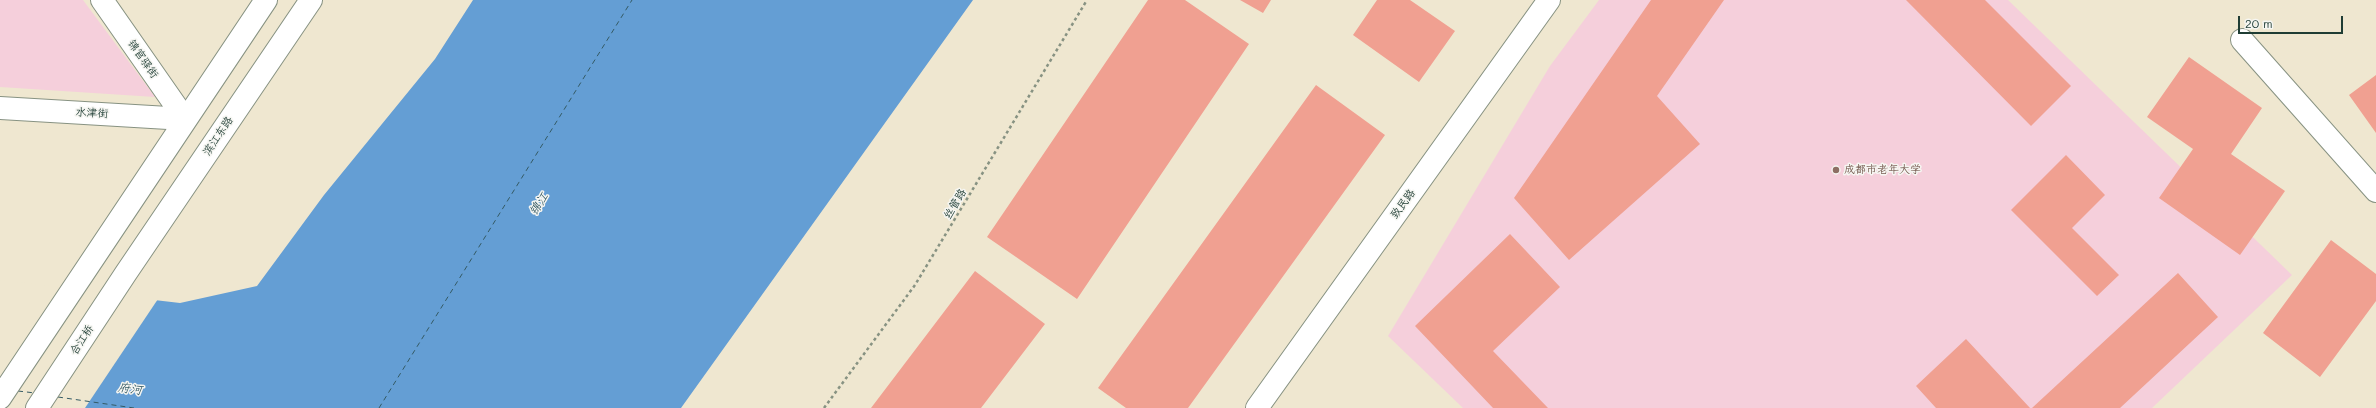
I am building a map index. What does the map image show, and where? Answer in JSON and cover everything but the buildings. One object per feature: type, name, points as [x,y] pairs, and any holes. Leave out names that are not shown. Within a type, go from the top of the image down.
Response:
[{"type":"street","name":"锦官驿街","points":[[102,0],[185,119]]},
{"type":"street","points":[[0,398],[185,119],[266,0]]},
{"type":"street","name":"滨江东路","points":[[126,273],[311,0]]},
{"type":"street","name":"致民路","points":[[1257,408],[1549,0]]},
{"type":"street","points":[[2242,40],[2376,191]]},
{"type":"street","name":"水津街","points":[[0,108],[185,119]]},
{"type":"street","name":"合江桥","points":[[37,408],[126,273]]},
{"type":"path","name":"丝管路","points":[[824,408],[915,285],[1087,0]]},
{"type":"shaded area","points":[[0,0],[83,0],[155,97],[0,87]]},
{"type":"shaded area","name":"成都市老年大学","points":[[1599,0],[2008,0],[2292,275],[2152,408],[1463,408],[1388,336],[1550,66]]},
{"type":"water","points":[[473,0],[973,0],[681,408],[0,408],[0,282],[180,303],[257,286],[324,195],[435,59]]},
{"type":"pier","points":[[0,280],[158,299],[85,408],[0,408]]},
{"type":"ferry route","points":[[379,408],[632,0]]},
{"type":"ferry route","points":[[18,391],[35,393]]},
{"type":"ferry route","points":[[58,397],[134,408]]},
{"type":"place","name":"成都市老年大学","points":[[1836,170]]},
{"type":"water label","name":"锦江","points":[[539,204]]},
{"type":"water label","name":"府河","points":[[130,389]]}]
